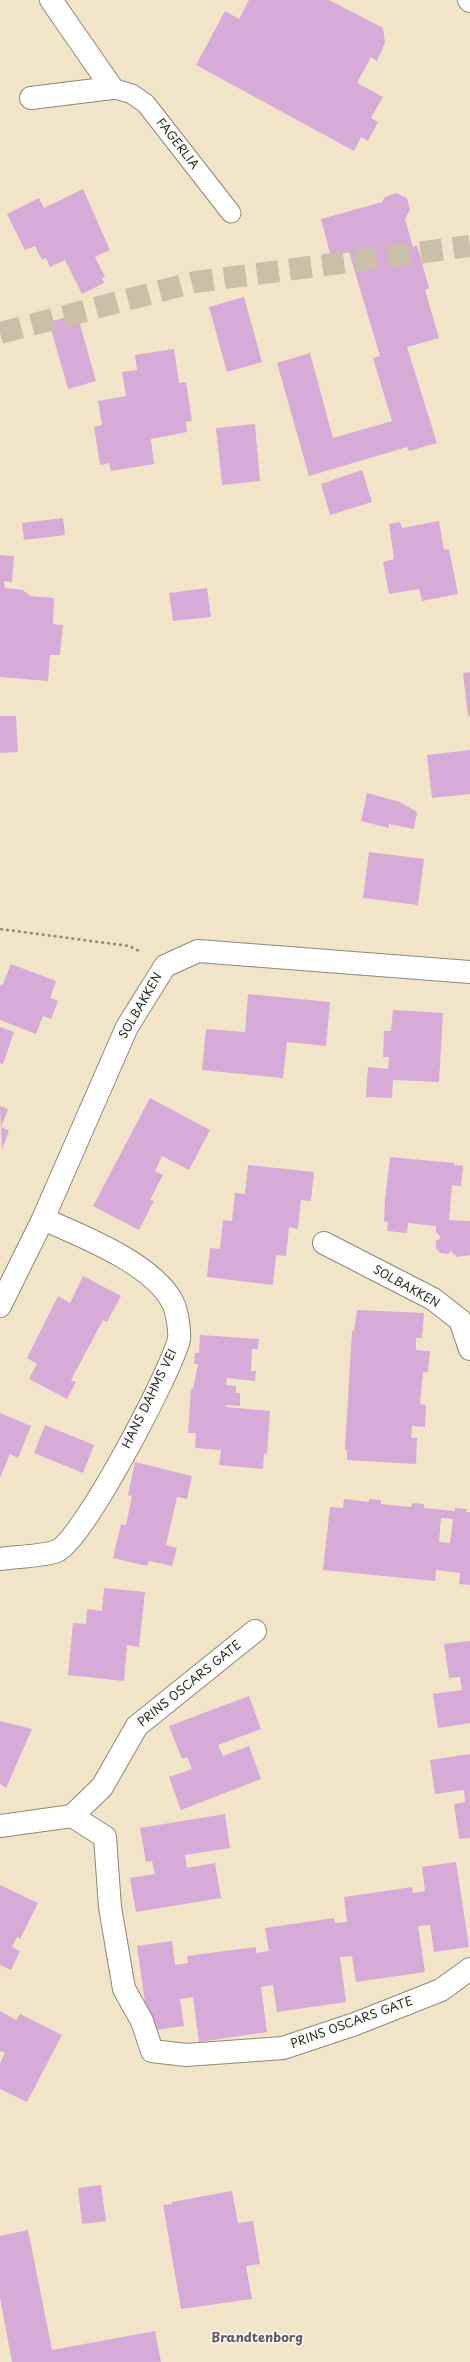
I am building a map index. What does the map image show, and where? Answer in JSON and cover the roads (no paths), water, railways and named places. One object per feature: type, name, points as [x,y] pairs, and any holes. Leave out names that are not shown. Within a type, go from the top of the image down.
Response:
[{"type":"street","points":[[51,0],[112,88]]},
{"type":"street","name":"FAGERLIA","points":[[31,98],[112,88]]},
{"type":"street","name":"SOLBAKKEN","points":[[0,1306],[43,1219],[127,1027],[165,966],[198,951],[470,972]]},
{"type":"street","name":"HANS DAHMS VEI","points":[[0,1559],[57,1551],[70,1540],[106,1488],[165,1372],[179,1338],[174,1304],[158,1282],[137,1266],[103,1247],[43,1219]]},
{"type":"street","name":"SOLBAKKEN","points":[[324,1243],[433,1299],[460,1320],[470,1349]]},
{"type":"street","name":"PRINS OSCARS GATE","points":[[255,1631],[136,1726],[102,1787],[72,1816],[106,1837],[110,1907],[124,1989],[142,2021],[152,2051],[186,2055],[282,2048],[354,2024],[441,1990],[470,1969]]},
{"type":"street","points":[[0,1826],[72,1816]]},
{"type":"lane","name":"FAGERLIA","points":[[112,88],[132,94],[146,104],[231,213]]},
{"type":"tunnel","points":[[0,333],[195,282],[470,246]]},
{"type":"district","name":"Brandtenborg","points":[[257,2338]]}]
